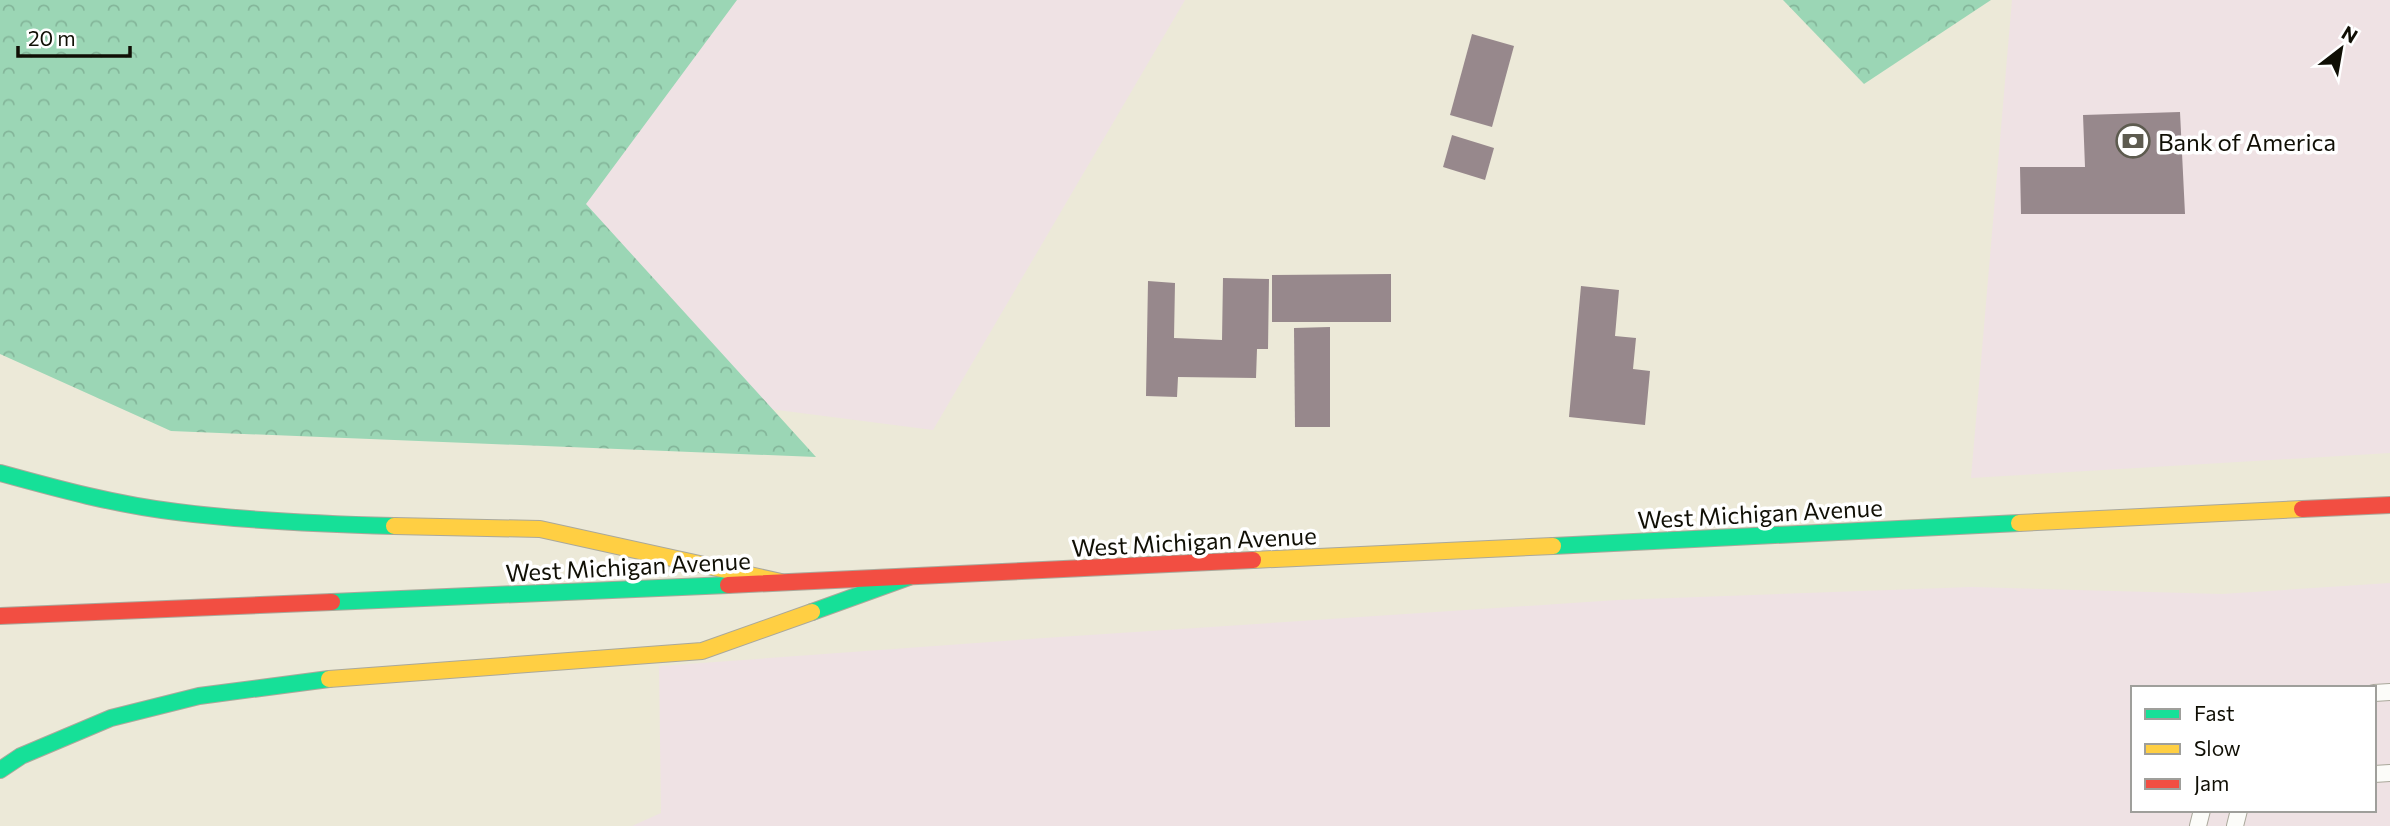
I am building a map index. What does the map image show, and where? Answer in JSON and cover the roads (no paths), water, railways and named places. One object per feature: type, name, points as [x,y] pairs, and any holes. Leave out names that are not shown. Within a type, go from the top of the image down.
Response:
[{"type":"main road","points":[[0,472],[78,494],[176,512],[328,524],[540,529],[781,582]]},
{"type":"main road","name":"West Michigan Avenue","points":[[0,616],[909,577],[2390,505]]},
{"type":"main road","points":[[0,770],[21,757],[111,718],[199,696],[357,675],[702,652],[909,577]]},
{"type":"place","name":"Bank of America","points":[[2133,141]]}]
